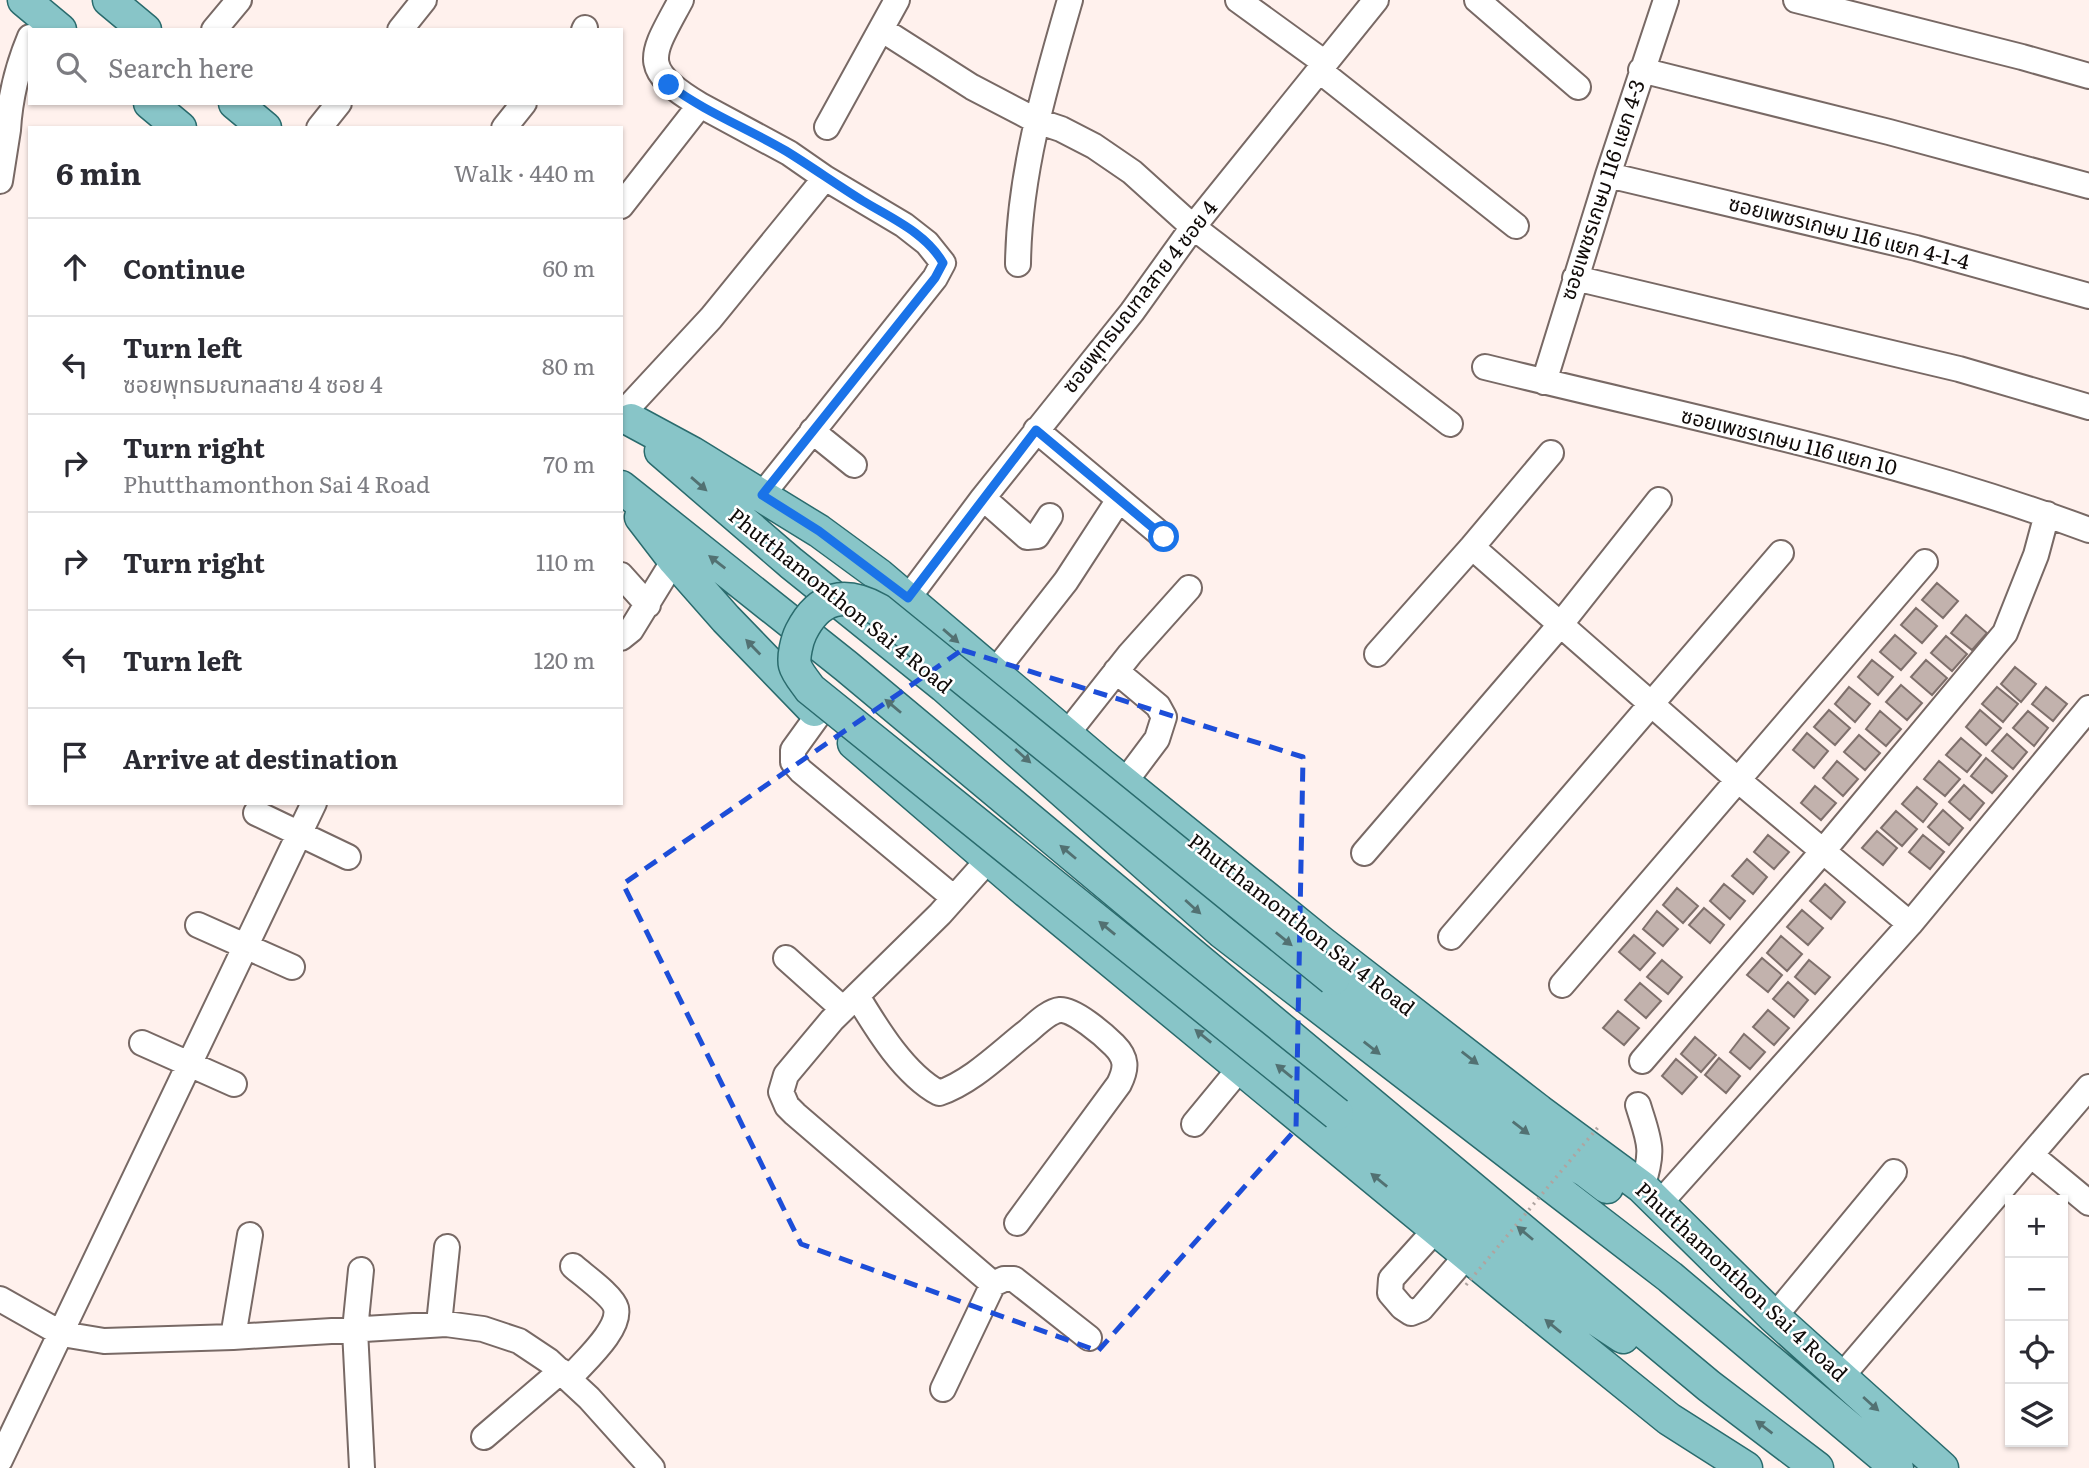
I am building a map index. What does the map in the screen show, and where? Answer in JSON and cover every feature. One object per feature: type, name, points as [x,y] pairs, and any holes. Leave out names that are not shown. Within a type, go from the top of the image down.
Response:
[{"type":"main road","points":[[109,0],[143,28]]},
{"type":"main road","points":[[152,105],[178,126]]},
{"type":"main road","points":[[236,105],[263,126]]},
{"type":"main road","name":"Phutthamonthon Sai 4 Road","points":[[625,415],[819,531],[908,598],[1066,735],[1322,943],[1651,1195],[1774,1317],[1942,1468]]},
{"type":"main road","name":"Phutthamonthon Sai 4 Road","points":[[625,415],[712,496],[944,686],[1222,932],[1670,1277],[1896,1468]]},
{"type":"main road","points":[[623,492],[846,666],[1709,1386],[1818,1468]]},
{"type":"main road","points":[[623,493],[674,561],[819,715],[1512,1292],[1669,1419],[1746,1468]]},
{"type":"main road","points":[[1746,1468],[1622,1358],[1550,1289],[810,689],[795,666],[798,639],[806,622],[826,602],[843,599],[860,600],[879,610],[1332,979],[1547,1148],[1586,1171],[1706,1263],[1749,1291]]},
{"type":"main road","points":[[1547,1148],[1670,1277]]},
{"type":"main road","points":[[1550,1289],[1634,1344],[1709,1386]]},
{"type":"street","points":[[216,28],[239,0]]},
{"type":"street","points":[[402,28],[424,0]]},
{"type":"street","points":[[681,0],[656,48],[655,64],[669,85],[700,105],[789,153],[904,225],[927,243],[943,263],[935,278],[762,495]]},
{"type":"street","points":[[827,127],[897,0]]},
{"type":"street","points":[[1018,264],[1018,228],[1037,121],[1070,0]]},
{"type":"street","points":[[1238,0],[1516,226]]},
{"type":"street","name":"ซอยพุทธมณฑลสาย 4 ซอย 4","points":[[908,598],[1036,430],[1132,312],[1194,227],[1376,0]]},
{"type":"street","points":[[1477,0],[1578,87]]},
{"type":"street","name":"ซอยเพชรเกษม 116 แยก 4-3","points":[[1544,382],[1641,70],[1666,0]]},
{"type":"street","points":[[1796,0],[2089,76]]},
{"type":"street","points":[[881,29],[972,87],[1037,121],[1094,146],[1132,172],[1194,227],[1450,424]]},
{"type":"street","points":[[0,181],[9,104],[9,62],[28,35]]},
{"type":"street","points":[[1641,70],[1889,132],[2089,186]]},
{"type":"street","points":[[321,126],[337,105]]},
{"type":"street","points":[[506,126],[522,105]]},
{"type":"street","points":[[623,203],[700,105]]},
{"type":"street","name":"ซอยเพชรเกษม 116 แยก 4-1-4","points":[[1608,175],[1916,248],[2089,296]]},
{"type":"street","points":[[625,415],[711,318],[825,178]]},
{"type":"street","points":[[1575,278],[1959,369],[2089,407]]},
{"type":"street","name":"ซอยเพชรเกษม 116 แยก 10","points":[[1485,367],[1838,452],[2047,514],[2089,530]]},
{"type":"street","points":[[1036,430],[1164,537]]},
{"type":"street","points":[[812,431],[854,465]]},
{"type":"street","points":[[1377,654],[1551,453]]},
{"type":"street","points":[[983,498],[1027,537],[1037,536],[1050,516]]},
{"type":"street","points":[[1364,853],[1560,625],[1659,500]]},
{"type":"street","points":[[993,673],[1066,581],[1118,501]]},
{"type":"street","points":[[1642,1061],[1823,851],[2005,633],[2036,555],[2047,514]]},
{"type":"street","points":[[1472,547],[1738,780],[1910,924]]},
{"type":"street","points":[[1451,937],[1782,553]]},
{"type":"street","points":[[623,636],[631,630],[648,605],[674,561]]},
{"type":"street","points":[[1562,985],[1925,562]]},
{"type":"street","points":[[623,577],[648,605]]},
{"type":"street","points":[[1066,735],[1116,671],[1189,588]]},
{"type":"street","points":[[1116,671],[1158,706],[1164,717],[1157,739],[1124,783]]},
{"type":"street","points":[[1651,1195],[1910,924],[2089,708]]},
{"type":"street","points":[[819,715],[793,750],[793,762],[954,898]]},
{"type":"street","points":[[0,1460],[313,805]]},
{"type":"street","points":[[256,813],[348,857]]},
{"type":"street","points":[[989,859],[850,1002],[786,1075],[781,1092],[787,1105],[993,1284]]},
{"type":"street","points":[[198,925],[292,967]]},
{"type":"street","points":[[786,958],[850,1002],[925,1085],[939,1093],[951,1089],[1042,1019],[1059,1010],[1073,1013],[1113,1044],[1125,1058],[1125,1072],[1119,1084],[1017,1223]]},
{"type":"street","points":[[142,1043],[234,1084]]},
{"type":"street","points":[[1194,1124],[1241,1067]]},
{"type":"street","points":[[1841,1377],[2089,1087]]},
{"type":"street","points":[[1638,1105],[1651,1146],[1651,1195]]},
{"type":"street","points":[[2031,1155],[2089,1203]]},
{"type":"street","points":[[1774,1317],[1894,1171]]},
{"type":"street","points":[[1437,1228],[1391,1279],[1390,1293],[1402,1307],[1411,1313],[1421,1310],[1468,1254]]},
{"type":"street","points":[[233,1337],[250,1235]]},
{"type":"street","points":[[439,1324],[447,1247]]},
{"type":"street","points":[[484,1437],[565,1375],[607,1337],[614,1325],[616,1308],[608,1297],[573,1266]]},
{"type":"street","points":[[360,1270],[355,1330],[362,1468]]},
{"type":"street","points":[[943,1389],[993,1284],[1004,1279],[1014,1279],[1089,1338]]},
{"type":"street","points":[[0,1299],[62,1334],[104,1341],[233,1337],[439,1324],[483,1329],[519,1341],[565,1375],[652,1468]]},
{"type":"path","points":[[1466,1285],[1599,1126]]},
{"type":"highlighted area","points":[[962,650],[1303,757],[1296,1129],[1098,1351],[801,1244],[623,884]]},
{"type":"building","points":[[1937,583],[1958,601],[1943,618],[1922,600]]},
{"type":"building","points":[[1916,608],[1937,626],[1922,643],[1901,625]]},
{"type":"building","points":[[1966,615],[1987,633],[1972,650],[1951,633]]},
{"type":"building","points":[[1895,635],[1916,653],[1901,670],[1880,652]]},
{"type":"building","points":[[1946,636],[1967,654],[1952,671],[1931,653]]},
{"type":"building","points":[[1872,660],[1893,677],[1878,695],[1858,677]]},
{"type":"building","points":[[1926,660],[1947,678],[1932,695],[1911,677]]},
{"type":"building","points":[[2015,667],[2036,684],[2021,702],[2001,684]]},
{"type":"building","points":[[1901,685],[1922,703],[1907,720],[1886,702]]},
{"type":"building","points":[[1849,687],[1870,704],[1855,722],[1835,704]]},
{"type":"building","points":[[1997,687],[2018,704],[2003,722],[1982,704]]},
{"type":"building","points":[[2046,687],[2067,704],[2053,721],[2032,704]]},
{"type":"building","points":[[1829,710],[1850,728],[1835,745],[1814,727]]},
{"type":"building","points":[[1980,710],[2001,728],[1986,745],[1966,727]]},
{"type":"building","points":[[1880,711],[1901,729],[1886,746],[1866,729]]},
{"type":"building","points":[[2028,711],[2048,728],[2034,746],[2013,728]]},
{"type":"building","points":[[1807,733],[1828,751],[1814,768],[1793,750]]},
{"type":"building","points":[[2007,734],[2027,752],[2013,769],[1992,751]]},
{"type":"building","points":[[1859,735],[1880,753],[1865,770],[1844,752]]},
{"type":"building","points":[[1961,738],[1981,755],[1967,772],[1946,755]]},
{"type":"building","points":[[1986,758],[2007,776],[1992,793],[1971,776]]},
{"type":"building","points":[[1837,761],[1858,779],[1843,796],[1823,778]]},
{"type":"building","points":[[1939,761],[1960,779],[1945,796],[1924,779]]},
{"type":"building","points":[[1964,785],[1984,803],[1970,820],[1949,802]]},
{"type":"building","points":[[1815,786],[1836,803],[1821,820],[1801,803]]},
{"type":"building","points":[[1917,787],[1937,804],[1923,822],[1902,804]]},
{"type":"building","points":[[1943,810],[1963,828],[1949,845],[1928,827]]},
{"type":"building","points":[[1896,811],[1917,829],[1902,846],[1881,828]]},
{"type":"building","points":[[1877,831],[1897,848],[1883,865],[1862,848]]},
{"type":"building","points":[[1768,835],[1789,852],[1774,869],[1754,852]]},
{"type":"building","points":[[1923,835],[1944,852],[1930,869],[1909,852]]},
{"type":"building","points":[[1747,859],[1767,877],[1753,894],[1732,876]]},
{"type":"building","points":[[1724,884],[1745,901],[1730,919],[1710,901]]},
{"type":"building","points":[[1825,884],[1845,902],[1831,919],[1810,901]]},
{"type":"building","points":[[1677,888],[1698,906],[1683,923],[1663,905]]},
{"type":"building","points":[[1704,908],[1724,925],[1710,943],[1689,925]]},
{"type":"building","points":[[1802,910],[1823,928],[1808,945],[1787,927]]},
{"type":"building","points":[[1657,911],[1678,929],[1663,946],[1643,929]]},
{"type":"building","points":[[1634,935],[1655,953],[1640,970],[1619,952]]},
{"type":"building","points":[[1781,936],[1802,954],[1787,971],[1767,953]]},
{"type":"building","points":[[1762,958],[1782,975],[1768,992],[1747,975]]},
{"type":"building","points":[[1662,960],[1682,977],[1668,994],[1647,977]]},
{"type":"building","points":[[1809,960],[1830,977],[1815,994],[1795,977]]},
{"type":"building","points":[[1788,982],[1808,1000],[1794,1017],[1773,999]]},
{"type":"building","points":[[1640,983],[1661,1001],[1646,1018],[1625,1000]]},
{"type":"building","points":[[1768,1010],[1789,1028],[1774,1045],[1753,1027]]},
{"type":"building","points":[[1618,1011],[1639,1028],[1624,1045],[1603,1028]]},
{"type":"building","points":[[1744,1034],[1765,1052],[1750,1069],[1730,1052]]},
{"type":"building","points":[[1695,1037],[1716,1055],[1701,1072],[1681,1054]]},
{"type":"building","points":[[1719,1058],[1740,1076],[1726,1093],[1705,1075]]},
{"type":"building","points":[[1676,1059],[1697,1077],[1682,1094],[1662,1076]]},
{"type":"route","points":[[669,85],[700,105],[789,153],[904,225],[927,243],[943,263],[935,278],[762,495],[819,531],[908,598],[1036,430],[1164,537]]}]
